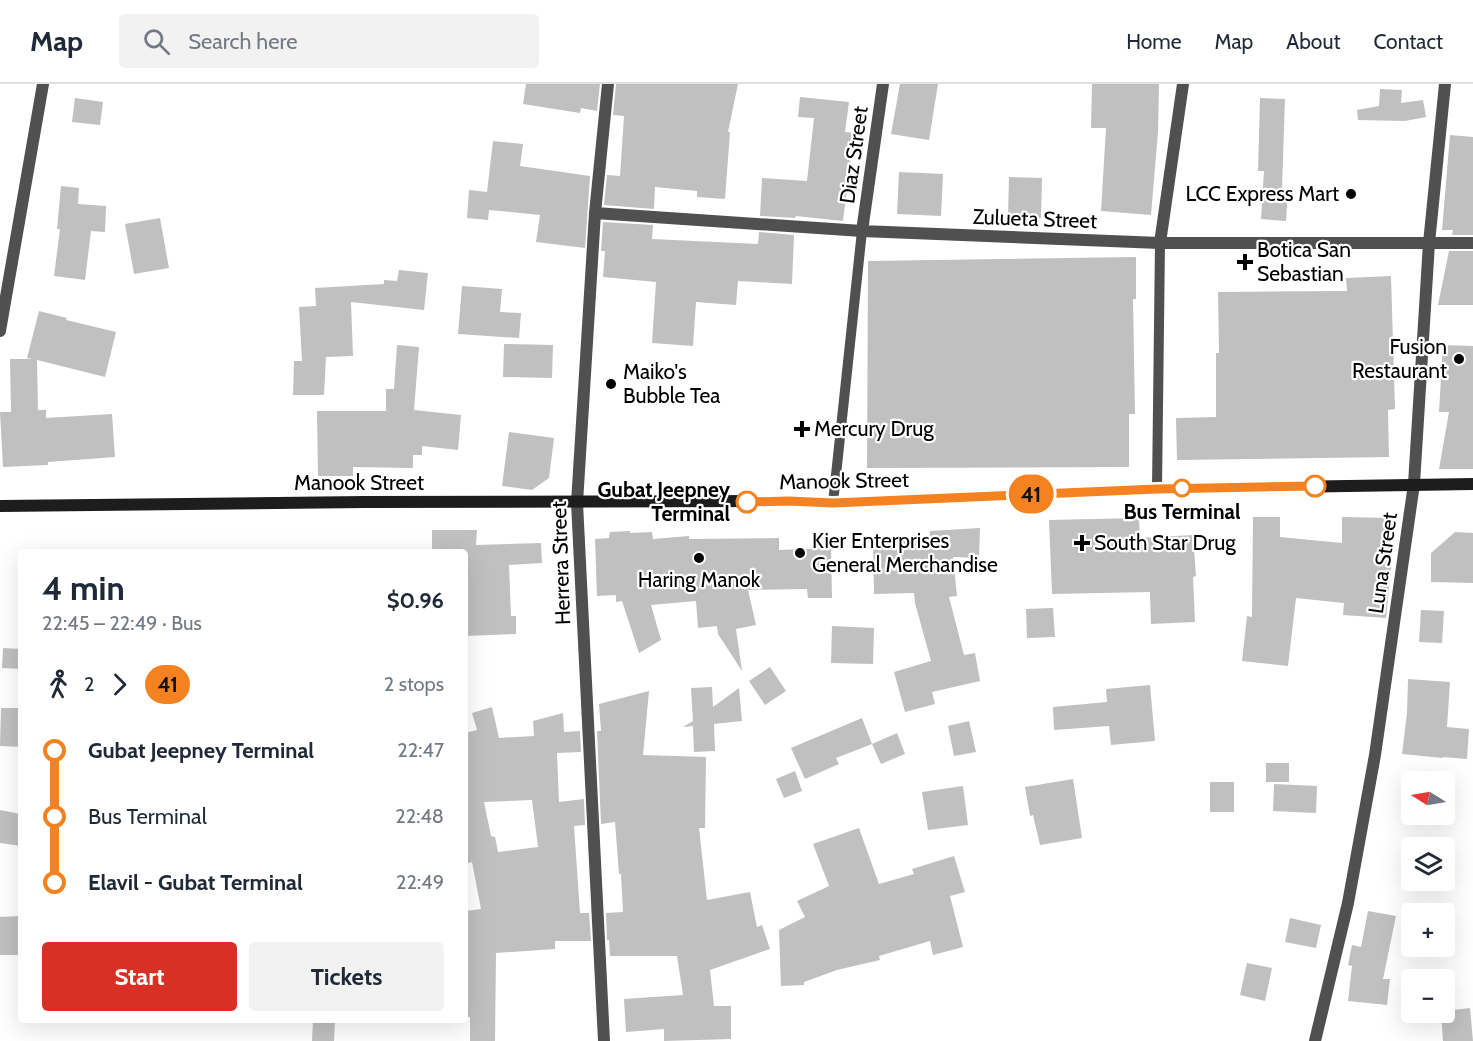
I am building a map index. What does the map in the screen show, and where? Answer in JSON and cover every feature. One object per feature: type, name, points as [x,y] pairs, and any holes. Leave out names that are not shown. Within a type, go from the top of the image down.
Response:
[{"type":"main road","name":"Manook Street","points":[[0,506],[365,502],[789,501],[833,503],[1157,489],[1473,484]]},
{"type":"street","points":[[0,331],[43,84]]},
{"type":"street","name":"Herrera Street","points":[[604,1041],[577,503],[595,213],[608,84]]},
{"type":"street","name":"Diaz Street","points":[[862,231],[883,84]]},
{"type":"street","points":[[1160,243],[1184,84]]},
{"type":"street","name":"Luna Street","points":[[1315,1041],[1350,891],[1375,754],[1414,484],[1429,243],[1444,84]]},
{"type":"street","name":"Zulueta Street","points":[[595,213],[862,231],[1160,243],[1473,243]]},
{"type":"lane","points":[[833,503],[862,231]]},
{"type":"lane","points":[[1157,489],[1160,243]]},
{"type":"building","points":[[526,84],[600,84],[597,111],[581,108],[580,113],[523,104]]},
{"type":"building","points":[[616,84],[738,84],[728,132],[730,132],[725,199],[697,197],[697,191],[655,187],[654,209],[604,205],[607,175],[620,176],[624,116],[613,115]]},
{"type":"building","points":[[900,84],[938,84],[929,140],[891,134]]},
{"type":"building","points":[[1092,84],[1159,84],[1158,132],[1151,215],[1101,211],[1106,128],[1091,128]]},
{"type":"building","points":[[1380,89],[1402,90],[1401,103],[1423,100],[1426,117],[1405,121],[1358,120],[1357,110],[1379,106]]},
{"type":"building","points":[[800,97],[849,102],[845,132],[854,133],[843,221],[796,216],[795,218],[760,216],[762,178],[807,181],[814,118],[798,117]]},
{"type":"building","points":[[75,98],[103,102],[100,125],[72,122]]},
{"type":"building","points":[[1260,98],[1285,99],[1282,189],[1288,189],[1286,221],[1261,219],[1264,171],[1258,171]]},
{"type":"building","points":[[1450,135],[1473,137],[1473,235],[1452,235],[1453,230],[1442,230]]},
{"type":"building","points":[[493,141],[523,144],[520,166],[590,176],[585,248],[536,242],[540,215],[489,210],[488,220],[467,218],[469,190],[487,192]]},
{"type":"building","points":[[899,172],[943,174],[941,216],[897,214]]},
{"type":"building","points":[[1009,177],[1042,178],[1041,218],[1008,217]]},
{"type":"building","points":[[61,186],[79,188],[78,204],[106,206],[105,232],[91,231],[85,280],[54,276],[60,229],[57,229]]},
{"type":"building","points":[[160,218],[169,268],[134,274],[125,224]]},
{"type":"building","points":[[603,222],[653,225],[652,239],[758,244],[759,232],[794,235],[792,284],[738,281],[736,305],[696,302],[693,346],[652,343],[656,282],[603,277],[605,251],[601,251]]},
{"type":"building","points":[[1449,251],[1473,251],[1473,305],[1438,305]]},
{"type":"building","points":[[1136,257],[1136,299],[1133,299],[1135,414],[1129,414],[1129,467],[867,468],[868,261]]},
{"type":"building","points":[[399,270],[428,273],[424,310],[351,302],[353,356],[326,357],[324,395],[293,395],[294,361],[302,361],[299,307],[316,306],[315,288],[384,284],[384,280],[397,281]]},
{"type":"building","points":[[1391,276],[1395,409],[1388,410],[1389,457],[1177,460],[1176,418],[1216,417],[1216,353],[1219,353],[1218,292],[1347,291],[1346,278]]},
{"type":"building","points":[[462,286],[502,289],[500,312],[521,313],[519,338],[458,334]]},
{"type":"building","points":[[39,311],[116,332],[105,377],[37,360],[38,410],[46,410],[46,418],[112,414],[115,457],[48,462],[48,465],[3,467],[0,412],[11,412],[10,359],[32,359],[27,358]]},
{"type":"building","points":[[504,344],[553,345],[552,378],[503,377]]},
{"type":"building","points":[[397,345],[419,347],[414,410],[461,415],[458,450],[422,446],[422,455],[413,455],[413,468],[353,467],[353,476],[318,476],[317,411],[386,411],[386,389],[394,389]]},
{"type":"building","points":[[1443,345],[1473,346],[1473,469],[1439,469],[1449,412],[1439,412]]},
{"type":"building","points":[[509,432],[554,438],[549,478],[532,490],[502,486]]},
{"type":"building","points":[[1253,517],[1280,517],[1280,537],[1342,543],[1342,517],[1392,518],[1392,559],[1386,618],[1343,615],[1344,603],[1296,598],[1288,666],[1242,661],[1247,616],[1252,617]]},
{"type":"building","points":[[1139,518],[1140,538],[1193,535],[1196,576],[1193,577],[1195,622],[1151,624],[1150,592],[1052,594],[1049,520]]},
{"type":"building","points":[[980,528],[979,558],[953,557],[957,596],[949,597],[964,655],[975,653],[980,681],[932,692],[935,704],[905,712],[894,672],[931,661],[914,593],[874,594],[873,541],[930,541],[930,531]]},
{"type":"building","points":[[432,530],[477,530],[476,545],[541,543],[542,563],[509,565],[511,616],[516,616],[516,634],[468,636],[468,549],[432,549]]},
{"type":"building","points":[[630,531],[630,533],[652,532],[653,539],[689,536],[689,539],[779,538],[779,550],[831,548],[832,598],[808,598],[807,589],[748,590],[756,625],[736,629],[742,671],[718,634],[717,626],[698,628],[696,601],[651,605],[661,640],[639,653],[622,601],[616,602],[616,595],[597,596],[595,539],[609,538],[610,532]]},
{"type":"building","points":[[1455,532],[1473,533],[1473,583],[1431,582],[1431,553]]},
{"type":"building","points":[[1053,608],[1055,637],[1027,638],[1026,609]]},
{"type":"building","points":[[1421,610],[1444,611],[1442,643],[1419,642]]},
{"type":"building","points":[[832,626],[874,628],[873,664],[831,663]]},
{"type":"building","points":[[3,648],[18,649],[18,669],[2,668]]},
{"type":"building","points":[[770,667],[786,691],[765,705],[749,681]]},
{"type":"building","points":[[1408,679],[1450,682],[1447,727],[1469,729],[1467,759],[1402,754]]},
{"type":"building","points":[[1150,685],[1155,741],[1111,745],[1109,726],[1054,730],[1053,707],[1107,702],[1106,689]]},
{"type":"building","points":[[712,687],[713,707],[739,688],[742,721],[714,724],[715,751],[694,752],[693,726],[683,727],[693,721],[691,688]]},
{"type":"building","points":[[649,691],[643,755],[706,757],[705,828],[699,828],[707,900],[750,892],[757,927],[762,925],[770,949],[710,970],[714,1006],[731,1006],[731,1039],[664,1041],[664,1029],[626,1032],[624,999],[683,995],[677,956],[610,956],[609,940],[607,940],[606,913],[623,912],[615,822],[601,824],[597,731],[601,731],[599,704]]},
{"type":"building","points":[[492,707],[499,738],[534,736],[533,721],[563,713],[564,732],[580,731],[581,752],[557,753],[559,802],[584,799],[585,825],[574,826],[580,913],[589,913],[591,941],[555,941],[555,949],[496,953],[495,1041],[470,1041],[470,1017],[468,1017],[468,911],[481,909],[472,862],[468,863],[468,732],[477,730],[472,713]],"holes":[[[532,800],[538,847],[498,852],[495,837],[491,836],[484,802]]]},
{"type":"building","points":[[1,708],[18,708],[18,747],[0,746]]},
{"type":"building","points":[[862,718],[872,744],[836,758],[839,764],[805,779],[791,748]]},
{"type":"building","points":[[969,721],[976,752],[954,756],[948,726]]},
{"type":"building","points":[[897,733],[905,754],[881,764],[872,744]]},
{"type":"building","points":[[1266,763],[1289,763],[1289,782],[1266,782]]},
{"type":"building","points":[[795,771],[802,791],[784,798],[776,779]]},
{"type":"building","points":[[1073,779],[1082,838],[1040,845],[1033,815],[1030,816],[1025,787]]},
{"type":"building","points":[[1210,782],[1234,782],[1234,812],[1210,812]]},
{"type":"building","points":[[1274,784],[1317,786],[1316,813],[1273,811]]},
{"type":"building","points":[[963,786],[968,825],[928,830],[922,792]]},
{"type":"building","points":[[0,810],[18,813],[18,846],[0,843]]},
{"type":"building","points":[[859,828],[879,884],[914,874],[912,869],[954,856],[965,892],[950,896],[963,947],[933,955],[930,941],[879,956],[880,960],[837,970],[804,982],[804,985],[781,986],[779,930],[805,917],[797,901],[829,886],[813,844]]},
{"type":"building","points":[[1368,911],[1396,916],[1383,979],[1390,979],[1387,1005],[1348,1001],[1352,966],[1348,965],[1352,945],[1361,947]]},
{"type":"building","points":[[18,916],[18,955],[0,955],[0,917]]},
{"type":"building","points":[[1290,918],[1321,925],[1316,948],[1285,942]]},
{"type":"building","points":[[1247,963],[1272,968],[1265,1001],[1240,995]]},
{"type":"building","points":[[1470,1008],[1473,1041],[1443,1041],[1442,1023],[1455,1023],[1455,1010]]},
{"type":"building","points":[[313,1023],[335,1023],[334,1041],[312,1041]]},
{"type":"bus line","name":"41","points":[[747,502],[833,503],[1157,489],[1315,486]]},
{"type":"place","name":"LCC Express Mart","points":[[1351,194]]},
{"type":"place","name":"Botica San Sebastian","points":[[1245,262]]},
{"type":"place","name":"Fusion Restaurant","points":[[1459,359]]},
{"type":"place","name":"Maiko's Bubble Tea","points":[[611,384]]},
{"type":"place","name":"Mercury Drug","points":[[802,429]]},
{"type":"place","name":"Bus Terminal","points":[[1182,488]]},
{"type":"place","name":"Gubat Jeepney Terminal","points":[[747,502]]},
{"type":"place","name":"South Star Drug","points":[[1082,543]]},
{"type":"place","name":"Kier Enterprises General Merchandise","points":[[800,553]]},
{"type":"place","name":"Haring Manok","points":[[699,558]]}]
